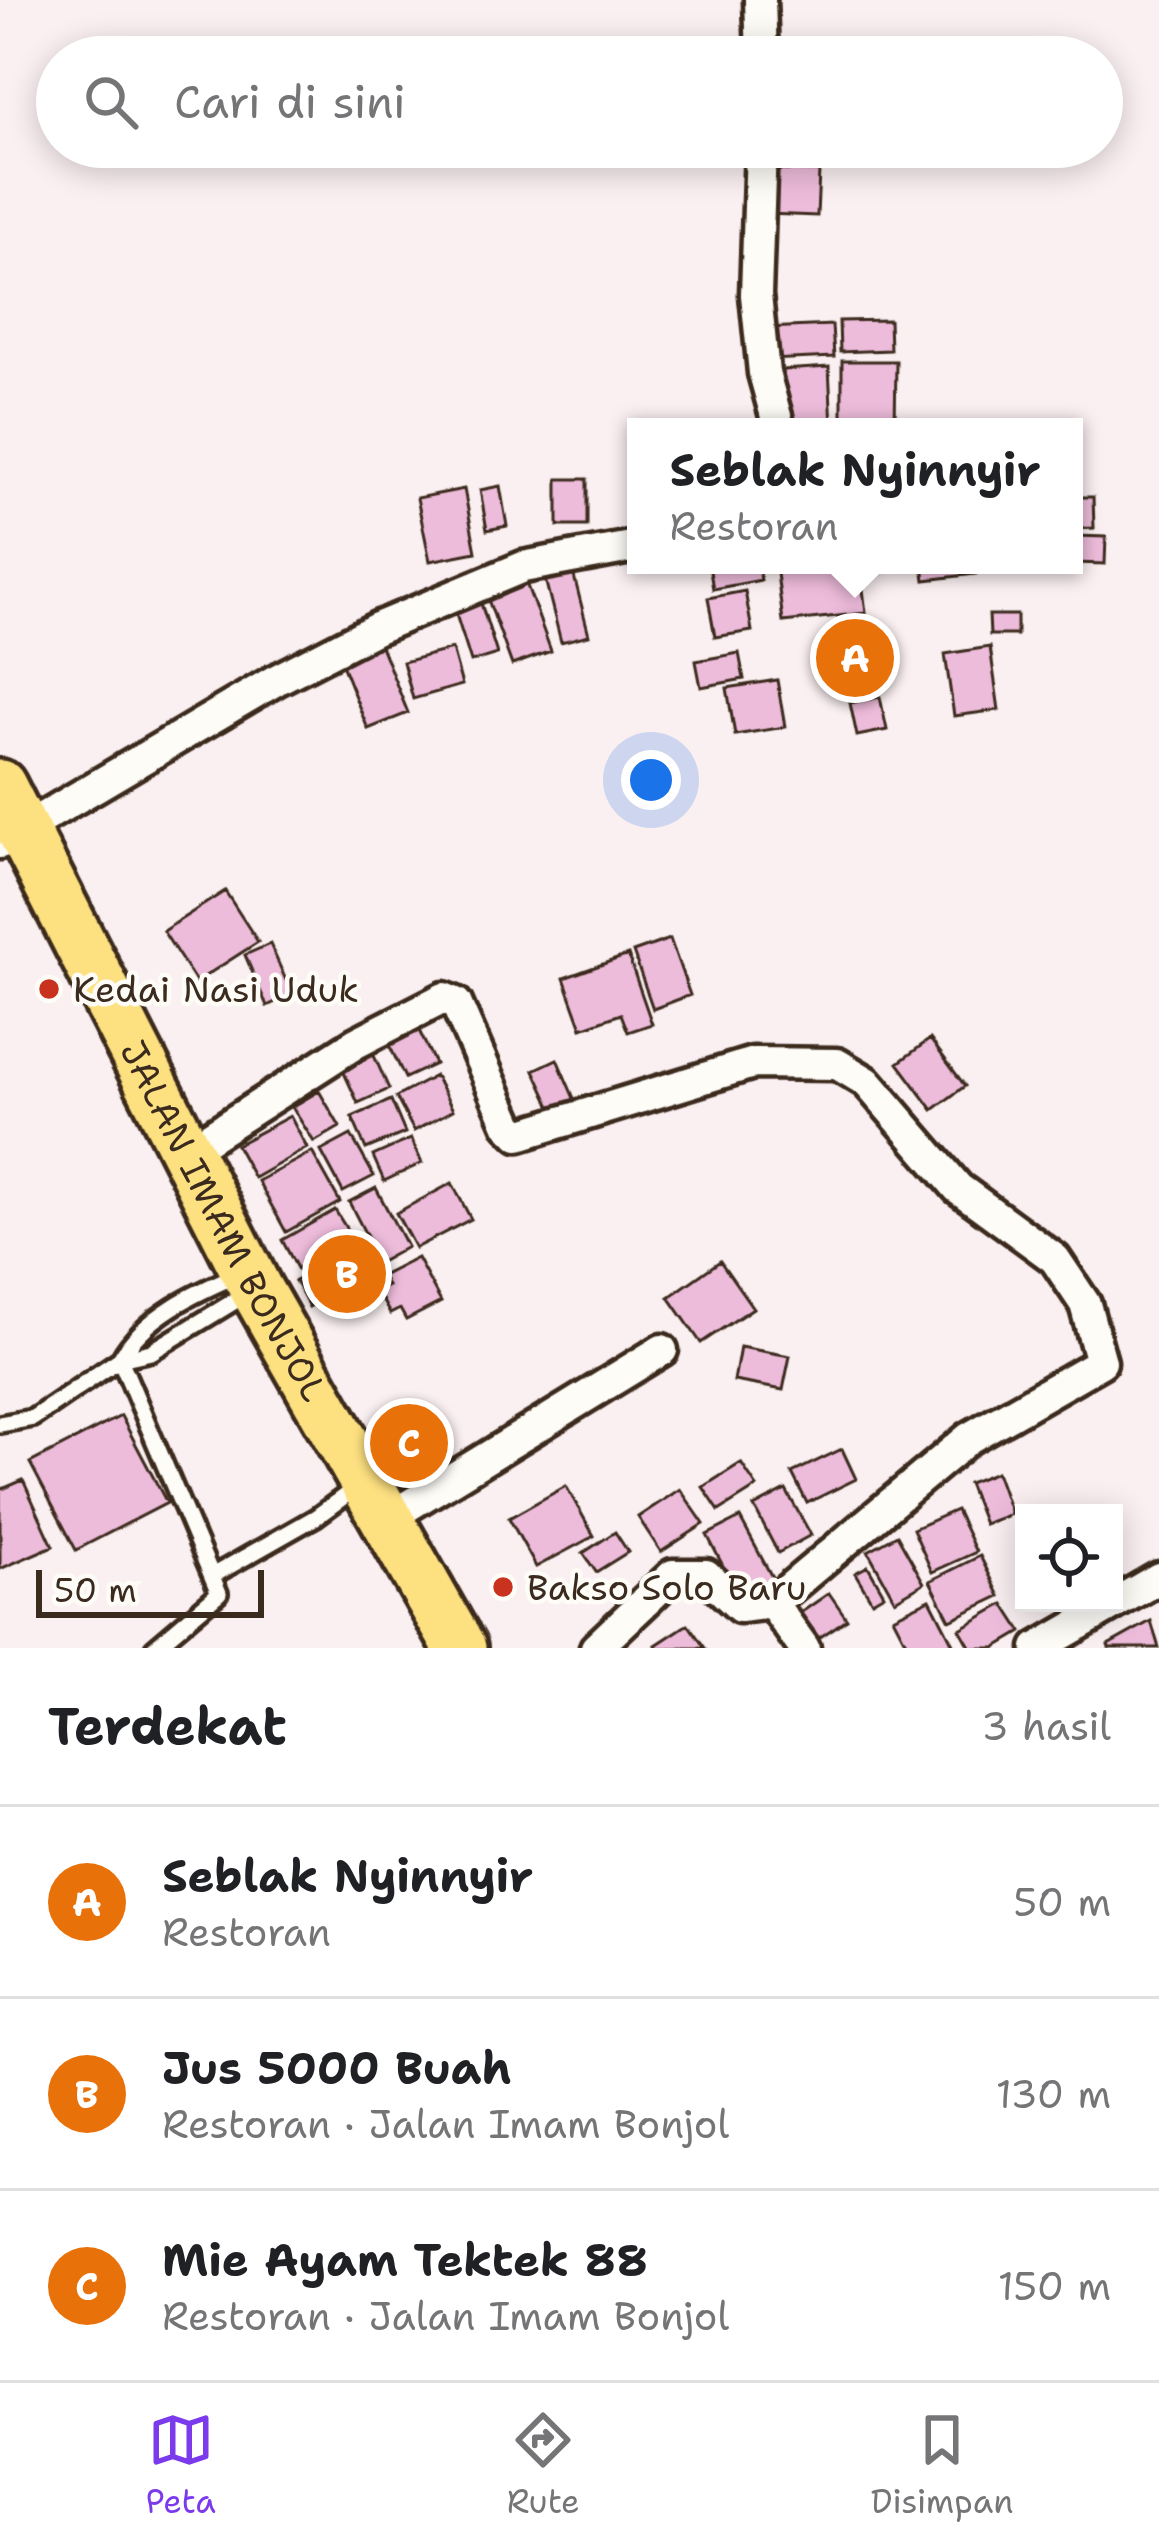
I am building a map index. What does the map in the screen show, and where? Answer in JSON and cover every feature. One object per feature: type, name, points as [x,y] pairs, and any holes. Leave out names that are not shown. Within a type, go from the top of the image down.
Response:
[{"type":"highway","name":"JALAN IMAM BONJOL","points":[[0,786],[12,837],[188,1151],[446,1643]]},
{"type":"street","points":[[760,0],[761,36]]},
{"type":"street","points":[[760,168],[756,295],[764,373],[776,418]]},
{"type":"street","points":[[12,837],[276,680],[377,628],[523,567],[627,548]]},
{"type":"street","points":[[188,1151],[356,1043],[444,998],[456,1004],[509,1125],[519,1135],[531,1136],[753,1063],[811,1060],[837,1064],[862,1078],[958,1188],[1055,1259],[1085,1304],[1101,1362],[969,1438],[772,1603],[740,1607],[706,1575],[673,1575],[596,1648]]},
{"type":"street","points":[[374,1501],[662,1349]]},
{"type":"street","points":[[1038,1648],[1159,1578]]},
{"type":"street","points":[[772,1603],[804,1648]]},
{"type":"lane","points":[[0,1438],[7,1425],[120,1359],[151,1352],[252,1280]]},
{"type":"lane","points":[[120,1359],[133,1334],[203,1289],[252,1280]]},
{"type":"lane","points":[[120,1359],[219,1593],[154,1648]]},
{"type":"lane","points":[[212,1576],[316,1517],[374,1501]]},
{"type":"building","points":[[767,170],[819,171],[817,216],[766,214]]},
{"type":"building","points":[[889,320],[890,350],[840,352],[839,321]]},
{"type":"building","points":[[832,325],[834,357],[769,360],[767,328]]},
{"type":"building","points":[[842,361],[896,361],[895,418],[842,418]]},
{"type":"building","points":[[829,367],[832,418],[786,418],[783,370]]},
{"type":"building","points":[[558,479],[587,479],[587,526],[558,526]]},
{"type":"building","points":[[500,486],[507,526],[487,530],[480,490]]},
{"type":"building","points":[[464,489],[476,552],[430,561],[417,498]]},
{"type":"building","points":[[1083,497],[1093,497],[1094,528],[1083,529]]},
{"type":"building","points":[[1083,536],[1106,537],[1105,564],[1083,563]]},
{"type":"building","points":[[573,572],[589,635],[561,642],[545,579]]},
{"type":"building","points":[[710,574],[760,574],[761,580],[713,589]]},
{"type":"building","points":[[777,574],[861,574],[866,613],[783,622]]},
{"type":"building","points":[[924,574],[976,574],[925,580]]},
{"type":"building","points":[[526,583],[551,651],[512,665],[487,597]]},
{"type":"building","points":[[745,591],[752,631],[715,637],[708,598]]},
{"type":"building","points":[[480,600],[497,654],[471,662],[454,608]]},
{"type":"building","points":[[989,615],[1017,615],[1017,635],[990,635]]},
{"type":"building","points":[[379,641],[408,713],[368,729],[339,657]]},
{"type":"building","points":[[882,644],[887,680],[832,687],[827,652]]},
{"type":"building","points":[[990,647],[999,710],[954,716],[945,654]]},
{"type":"building","points":[[452,649],[462,685],[413,699],[403,662]]},
{"type":"building","points":[[739,653],[744,679],[701,687],[696,661]]},
{"type":"building","points":[[777,680],[785,727],[735,735],[727,688]]},
{"type":"building","points":[[880,697],[887,730],[857,736],[850,703]]},
{"type":"building","points":[[225,891],[258,942],[196,982],[163,931]]},
{"type":"building","points":[[670,939],[690,995],[653,1009],[633,952]]},
{"type":"building","points":[[270,944],[292,994],[267,1006],[245,955]]},
{"type":"building","points":[[628,955],[652,1024],[628,1032],[621,1014],[582,1028],[564,978]]},
{"type":"building","points":[[414,1020],[435,1064],[405,1078],[384,1034]]},
{"type":"building","points":[[930,1039],[965,1086],[933,1110],[898,1063]]},
{"type":"building","points":[[371,1049],[389,1089],[358,1103],[340,1064]]},
{"type":"building","points":[[557,1059],[576,1103],[554,1113],[534,1070]]},
{"type":"building","points":[[435,1076],[453,1110],[414,1131],[396,1097]]},
{"type":"building","points":[[319,1091],[340,1127],[314,1142],[292,1107]]},
{"type":"building","points":[[391,1100],[405,1133],[366,1149],[352,1117]]},
{"type":"building","points":[[290,1116],[307,1148],[254,1178],[236,1145]]},
{"type":"building","points":[[351,1135],[374,1176],[343,1192],[321,1151]]},
{"type":"building","points":[[411,1139],[422,1163],[384,1181],[373,1156]]},
{"type":"building","points":[[312,1152],[340,1202],[286,1232],[258,1181]]},
{"type":"building","points":[[452,1183],[471,1219],[415,1248],[396,1213]]},
{"type":"building","points":[[376,1188],[407,1247],[380,1262],[349,1202]]},
{"type":"building","points":[[335,1210],[354,1241],[299,1272],[282,1240]]},
{"type":"building","points":[[350,1250],[367,1279],[335,1297],[318,1269]]},
{"type":"building","points":[[417,1258],[441,1302],[406,1320],[400,1309],[390,1314],[377,1291],[387,1286],[382,1276]]},
{"type":"building","points":[[720,1261],[753,1308],[701,1343],[669,1297]]},
{"type":"building","points":[[313,1272],[327,1297],[309,1307],[295,1281]]},
{"type":"building","points":[[740,1347],[790,1356],[783,1390],[734,1381]]},
{"type":"building","points":[[121,1416],[167,1503],[76,1550],[30,1463]]},
{"type":"building","points":[[842,1449],[856,1479],[807,1503],[792,1473]]},
{"type":"building","points":[[741,1463],[757,1487],[719,1511],[703,1487]]},
{"type":"building","points":[[996,1472],[1011,1514],[984,1524],[968,1483]]},
{"type":"building","points":[[23,1480],[53,1546],[0,1569],[0,1490]]},
{"type":"building","points":[[566,1486],[594,1536],[536,1567],[509,1518]]},
{"type":"building","points":[[680,1489],[704,1524],[661,1552],[638,1517]]},
{"type":"building","points":[[786,1490],[811,1535],[778,1553],[754,1507]]},
{"type":"building","points":[[956,1510],[976,1552],[932,1572],[913,1529]]},
{"type":"building","points":[[740,1518],[773,1579],[739,1597],[707,1535]]},
{"type":"building","points":[[615,1532],[628,1552],[596,1572],[583,1553]]},
{"type":"building","points":[[897,1535],[924,1583],[895,1600],[868,1551]]},
{"type":"building","points":[[980,1556],[1000,1596],[950,1620],[930,1581]]},
{"type":"building","points":[[868,1566],[884,1594],[872,1601],[855,1573]]},
{"type":"building","points":[[829,1593],[847,1619],[810,1644],[793,1618]]},
{"type":"building","points":[[930,1599],[953,1644],[909,1648],[893,1617]]},
{"type":"building","points":[[1004,1604],[1022,1632],[995,1648],[971,1648],[960,1629]]},
{"type":"building","points":[[1151,1621],[1159,1648],[1109,1648],[1108,1645]]},
{"type":"building","points":[[688,1624],[705,1648],[658,1648],[656,1645]]},
{"type":"place","name":"Seblak Nyinnyir","points":[[855,658]]},
{"type":"place","name":"Kedai Nasi Uduk","points":[[49,989]]},
{"type":"place","name":"Jus 5000 Buah","points":[[347,1274]]},
{"type":"place","name":"Mie Ayam Tektek 88","points":[[409,1443]]},
{"type":"place","name":"Bakso Solo Baru","points":[[503,1587]]}]
